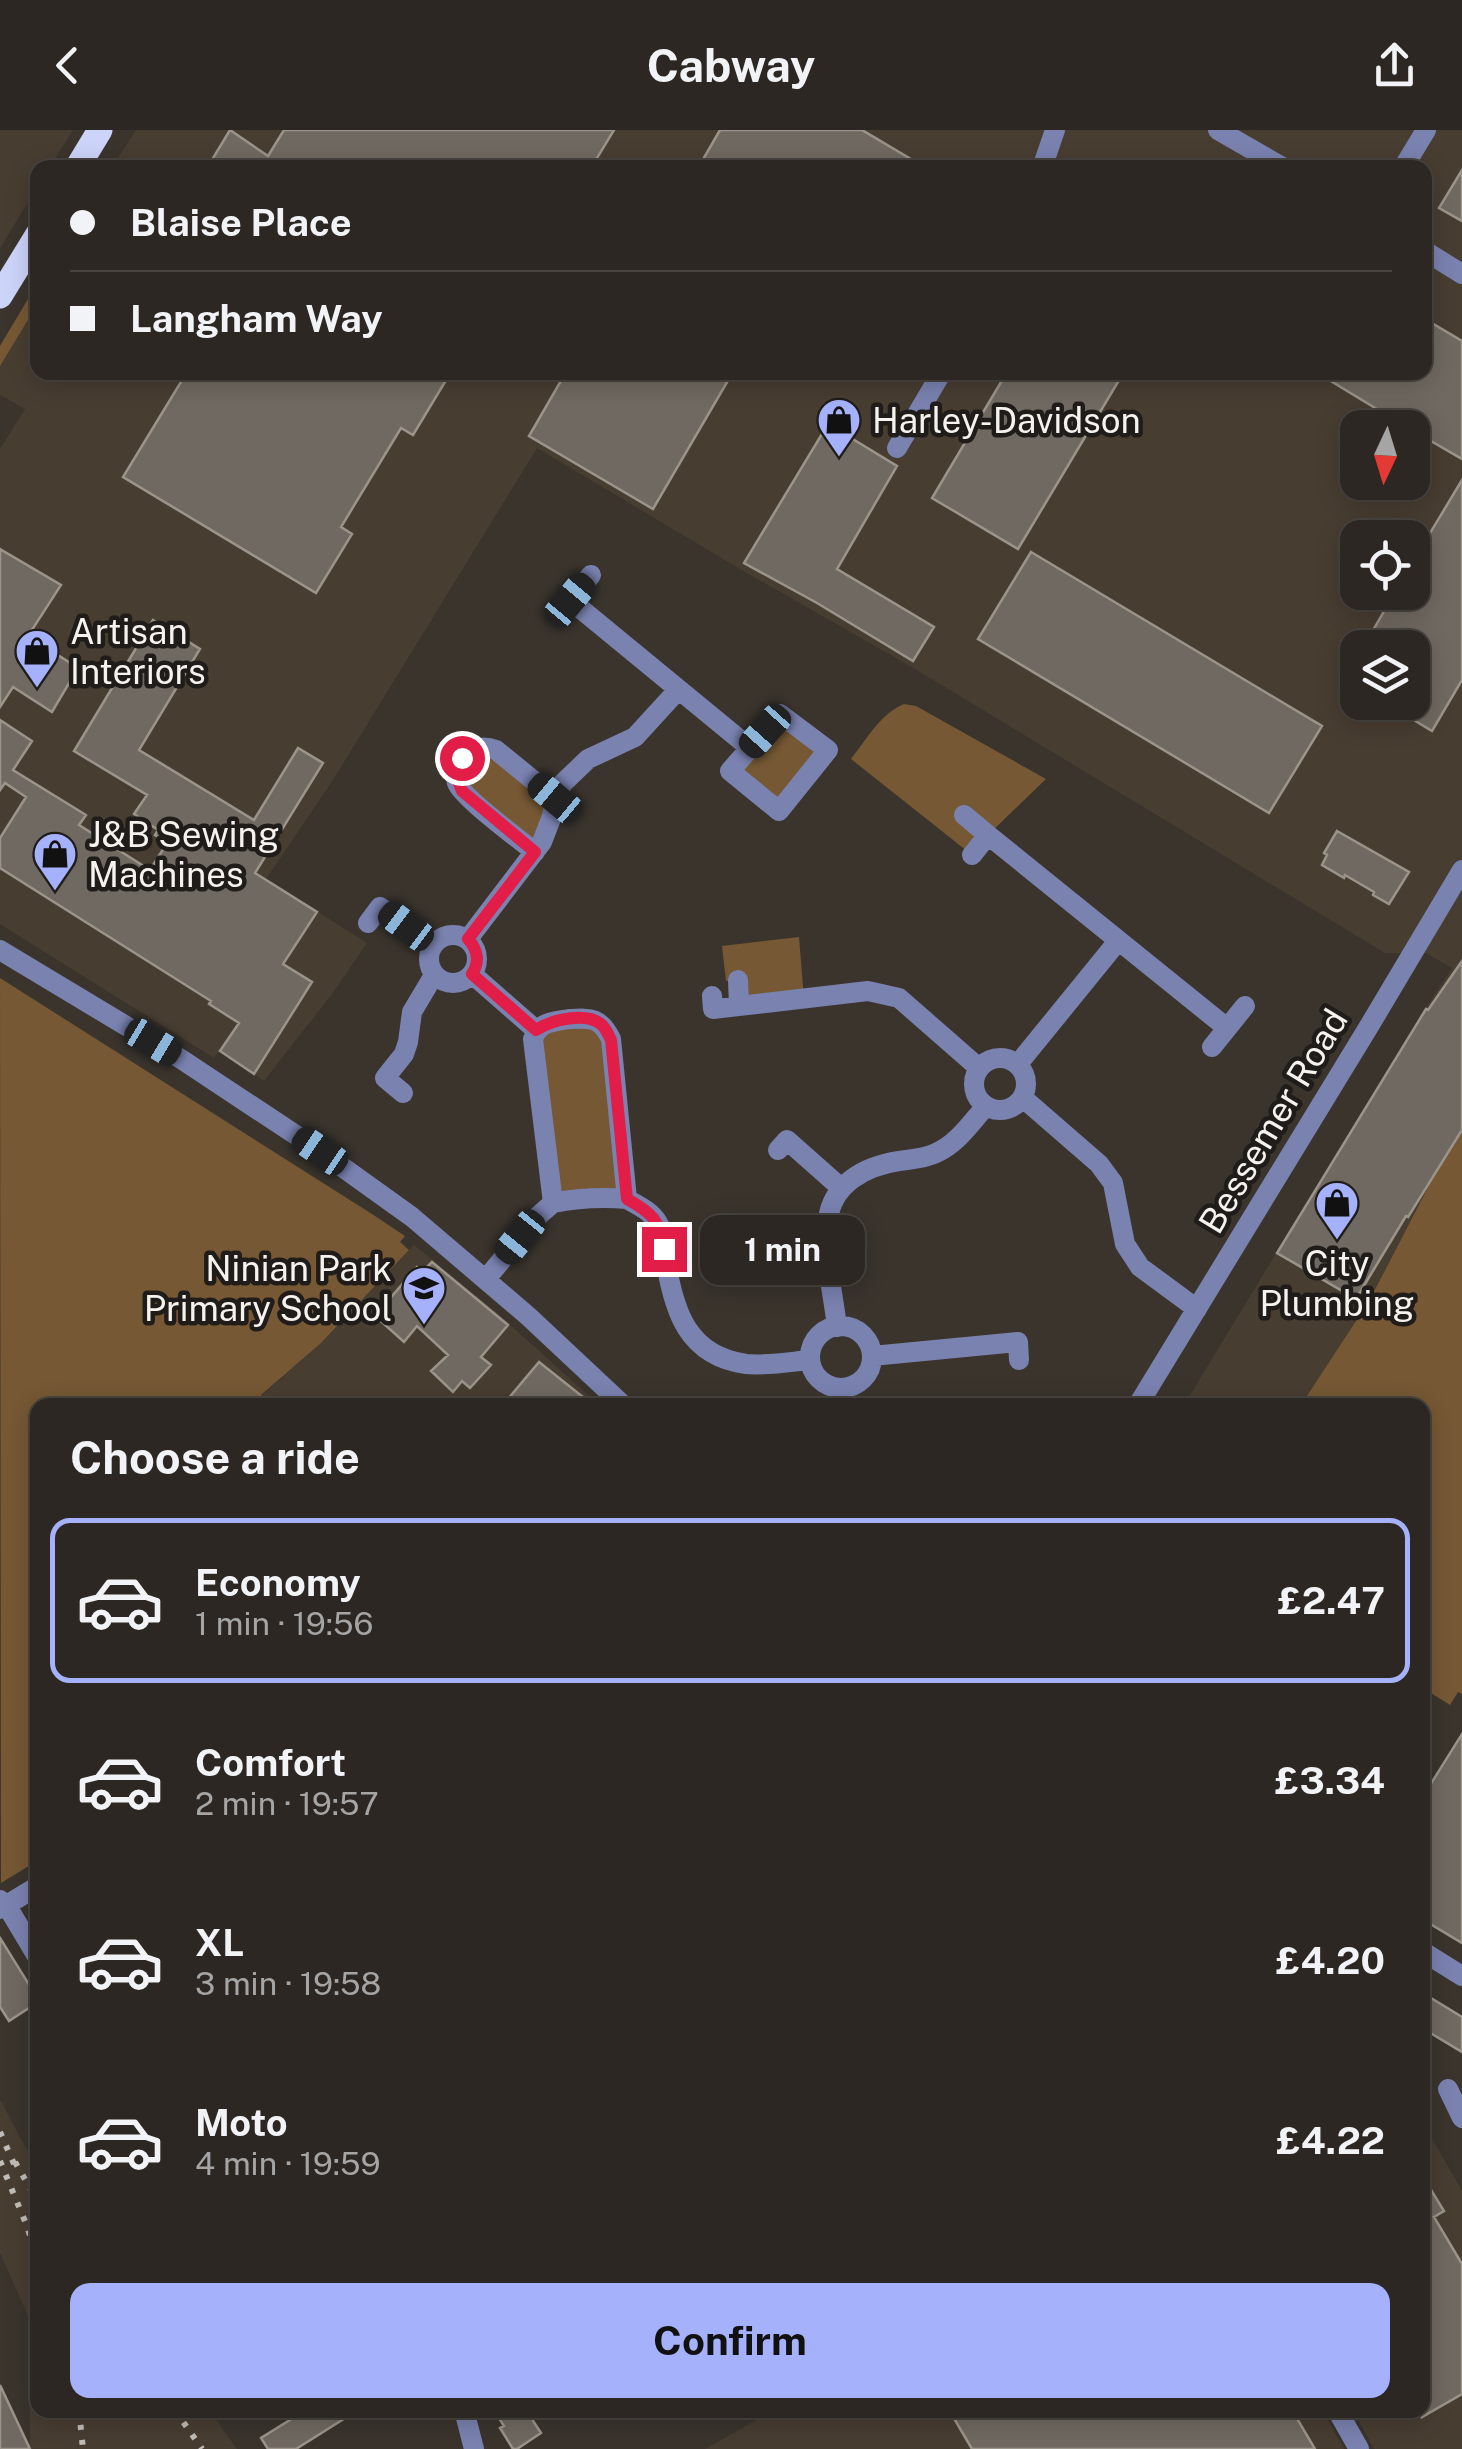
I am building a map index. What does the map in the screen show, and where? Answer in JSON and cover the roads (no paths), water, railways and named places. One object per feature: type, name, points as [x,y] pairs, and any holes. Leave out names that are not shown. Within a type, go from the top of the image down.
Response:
[{"type":"main road","points":[[83,160],[100,130]]},
{"type":"main road","points":[[0,296],[30,247]]},
{"type":"street","points":[[1045,160],[1055,130]]},
{"type":"street","points":[[1218,130],[1270,160]]},
{"type":"street","points":[[1408,160],[1426,130]]},
{"type":"street","points":[[1432,255],[1462,274]]},
{"type":"street","points":[[897,448],[937,380]]},
{"type":"street","points":[[591,575],[570,600],[750,748]]},
{"type":"street","points":[[468,939],[535,852],[548,828],[555,798],[572,772],[588,759],[635,737],[678,690]]},
{"type":"street","points":[[780,714],[828,750],[779,811],[730,771],[750,748],[780,714]]},
{"type":"street","points":[[535,852],[462,791],[456,776],[458,766],[470,751],[488,747],[555,798]]},
{"type":"street","points":[[964,815],[1227,1028]]},
{"type":"street","points":[[972,855],[988,835]]},
{"type":"street","name":"Bessemer Road","points":[[1142,1398],[1462,870]]},
{"type":"street","points":[[368,923],[380,907],[432,946]]},
{"type":"street","points":[[448,935],[468,939],[477,959],[472,974],[457,983],[441,980],[428,962],[432,946],[448,935]]},
{"type":"street","points":[[1018,1064],[1118,941]]},
{"type":"street","points":[[0,950],[181,1059],[412,1217],[615,1398]]},
{"type":"street","points":[[472,974],[536,1030]]},
{"type":"street","points":[[403,1093],[385,1078],[404,1054],[412,1012],[434,975]]},
{"type":"street","points":[[738,980],[739,1006]]},
{"type":"street","points":[[712,996],[713,1009],[868,991],[900,998],[979,1068]]},
{"type":"street","points":[[1212,1047],[1245,1006]]},
{"type":"street","points":[[552,1203],[532,1039],[547,1022],[569,1019],[597,1021],[611,1040],[627,1199]]},
{"type":"street","points":[[1004,1057],[1018,1064],[1027,1080],[1023,1098],[1008,1109],[986,1106],[975,1091],[979,1068],[994,1058],[1004,1057]]},
{"type":"street","points":[[1023,1098],[1099,1164],[1113,1183],[1124,1244],[1140,1266],[1197,1308]]},
{"type":"street","points":[[837,1327],[826,1234],[828,1214],[840,1187],[880,1165],[932,1155],[946,1148],[986,1106]]},
{"type":"street","points":[[778,1150],[787,1140],[840,1187]]},
{"type":"street","points":[[486,1279],[552,1203],[578,1198],[627,1199],[656,1219],[676,1312],[694,1339],[725,1359],[744,1364],[809,1360]]},
{"type":"street","points":[[837,1327],[848,1327],[866,1338],[872,1356],[865,1376],[845,1396],[820,1380],[809,1360],[817,1338],[837,1327]]},
{"type":"street","points":[[872,1356],[1018,1342],[1019,1360]]},
{"type":"street","points":[[30,1890],[2,1905],[30,1946]]},
{"type":"street","points":[[1430,1956],[1462,1976]]},
{"type":"street","points":[[1448,2090],[1462,2118]]},
{"type":"street","points":[[466,2418],[474,2449]]},
{"type":"street","points":[[1342,2418],[1360,2449]]},
{"type":"railway","points":[[0,2132],[18,2173]]},
{"type":"railway","points":[[0,2161],[30,2236]]},
{"type":"railway","points":[[15,2162],[30,2188]]},
{"type":"railway","points":[[80,2418],[83,2449]]},
{"type":"railway","points":[[181,2418],[202,2449]]},
{"type":"place","name":"Harley-Davidson","points":[[839,458]]},
{"type":"place","name":"Artisan Interiors","points":[[37,689]]},
{"type":"place","name":"J&B Sewing Machines","points":[[55,892]]},
{"type":"place","name":"City Plumbing","points":[[1337,1241]]},
{"type":"place","name":"Ninian Park Primary School","points":[[424,1326]]}]
